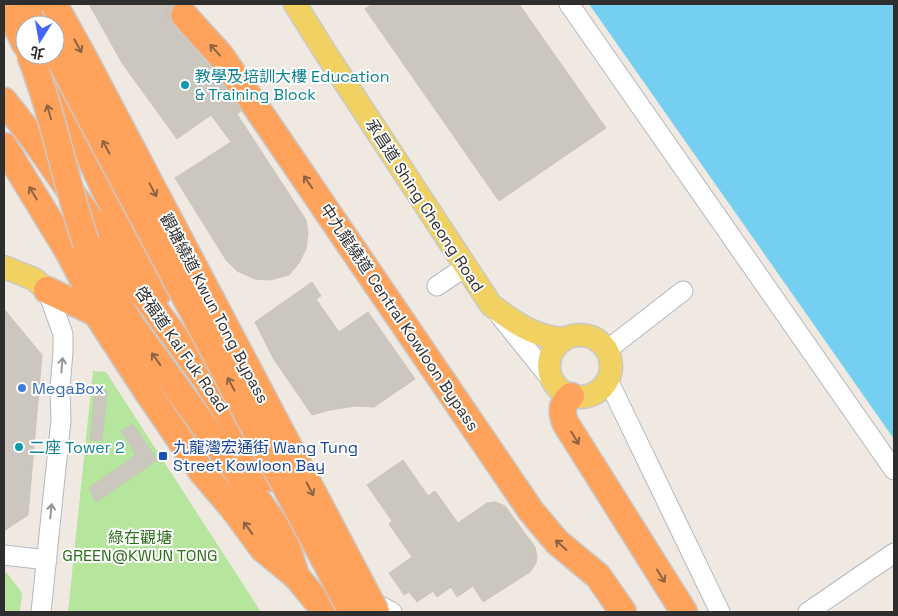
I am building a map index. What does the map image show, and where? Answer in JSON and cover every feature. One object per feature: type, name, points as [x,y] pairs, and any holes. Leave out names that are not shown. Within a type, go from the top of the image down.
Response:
[{"type":"highway","points":[[6,4],[15,23]]},
{"type":"highway","points":[[27,4],[34,15]]},
{"type":"highway","name":"觀塘繞道 Kwun Tong Bypass","points":[[54,4],[83,56],[366,608]]},
{"type":"highway","name":"中九龍繞道 Central Kowloon Bypass","points":[[184,15],[221,56],[531,511],[557,542],[598,576],[623,612]]},
{"type":"highway","points":[[33,65],[45,99],[71,197],[86,243],[100,273],[125,315],[284,537],[296,576]]},
{"type":"highway","points":[[49,65],[103,186],[200,371]]},
{"type":"highway","name":"觀塘繞道 Kwun Tong Bypass","points":[[62,65],[366,608]]},
{"type":"highway","name":"啓福道 Kai Fuk Road","points":[[4,100],[33,138],[120,263],[200,371],[270,478],[366,608]]},
{"type":"highway","points":[[7,150],[68,252],[88,289],[96,312],[148,394],[202,472],[232,507],[263,549],[296,576],[326,612]]},
{"type":"highway","points":[[48,290],[96,312]]},
{"type":"highway","points":[[562,389],[566,400],[562,407],[562,415],[566,424],[684,612]]},
{"type":"main road","name":"承昌道 Shing Cheong Road","points":[[295,4],[491,305],[512,321],[530,331],[550,338],[563,339],[572,336],[587,336],[600,342],[607,350]]},
{"type":"main road","points":[[4,267],[34,279],[48,290]]},
{"type":"main road","points":[[563,339],[551,354],[548,364],[562,389],[584,397],[592,395],[601,389],[608,380],[611,360],[607,350]]},
{"type":"street","points":[[569,4],[894,470]]},
{"type":"street","points":[[437,286],[465,267]]},
{"type":"street","points":[[41,612],[61,420],[60,389],[63,351],[63,334],[48,290]]},
{"type":"street","points":[[607,350],[683,291]]},
{"type":"street","name":"承昌道 Shing Cheong Road","points":[[491,305],[562,389]]},
{"type":"street","points":[[608,380],[720,612]]},
{"type":"street","points":[[4,555],[47,560]]},
{"type":"street","points":[[808,612],[890,560]]},
{"type":"street","name":"啓福道 Kai Fuk Road","points":[[366,608],[392,612]]},
{"type":"green space","name":"綠在觀塘 GREEN@KWUN TONG","points":[[93,371],[106,372],[261,612],[68,612]]},
{"type":"green space","points":[[4,573],[7,573],[22,593],[20,612],[4,612]]},
{"type":"water","points":[[589,4],[894,4],[894,439]]},
{"type":"building","points":[[89,4],[174,4],[169,18],[173,25],[209,65],[241,111],[237,114],[306,220],[308,234],[306,249],[299,263],[289,275],[270,280],[255,279],[237,271],[226,260],[175,178],[231,142],[211,115],[177,139],[122,63]]},
{"type":"building","points":[[372,4],[519,4],[606,128],[499,201],[365,9]]},
{"type":"building","points":[[312,282],[321,296],[316,299],[339,332],[368,312],[415,379],[374,407],[356,406],[312,415],[273,358],[255,322]]},
{"type":"building","name":"MegaBox","points":[[4,309],[42,355],[28,515],[4,531]]},
{"type":"building","points":[[95,390],[107,391],[102,441],[90,440]]},
{"type":"building","points":[[133,424],[157,460],[96,502],[89,488],[136,455],[121,431]]},
{"type":"building","points":[[403,460],[428,496],[435,491],[458,523],[487,503],[496,502],[505,506],[535,547],[536,563],[530,572],[483,602],[473,586],[457,597],[451,587],[437,597],[433,591],[417,602],[409,592],[404,595],[389,573],[412,557],[389,524],[392,521],[367,485]]},
{"type":"tunnel","points":[[172,4],[184,15]]},
{"type":"place","name":"教學及培訓大樓 Education & Training Block","points":[[185,85]]},
{"type":"place","name":"MegaBox","points":[[22,388]]},
{"type":"place","name":"二座 Tower 2","points":[[19,447]]},
{"type":"place","name":"九龍灣宏通街 Wang Tung Street Kowloon Bay","points":[[163,456]]}]
